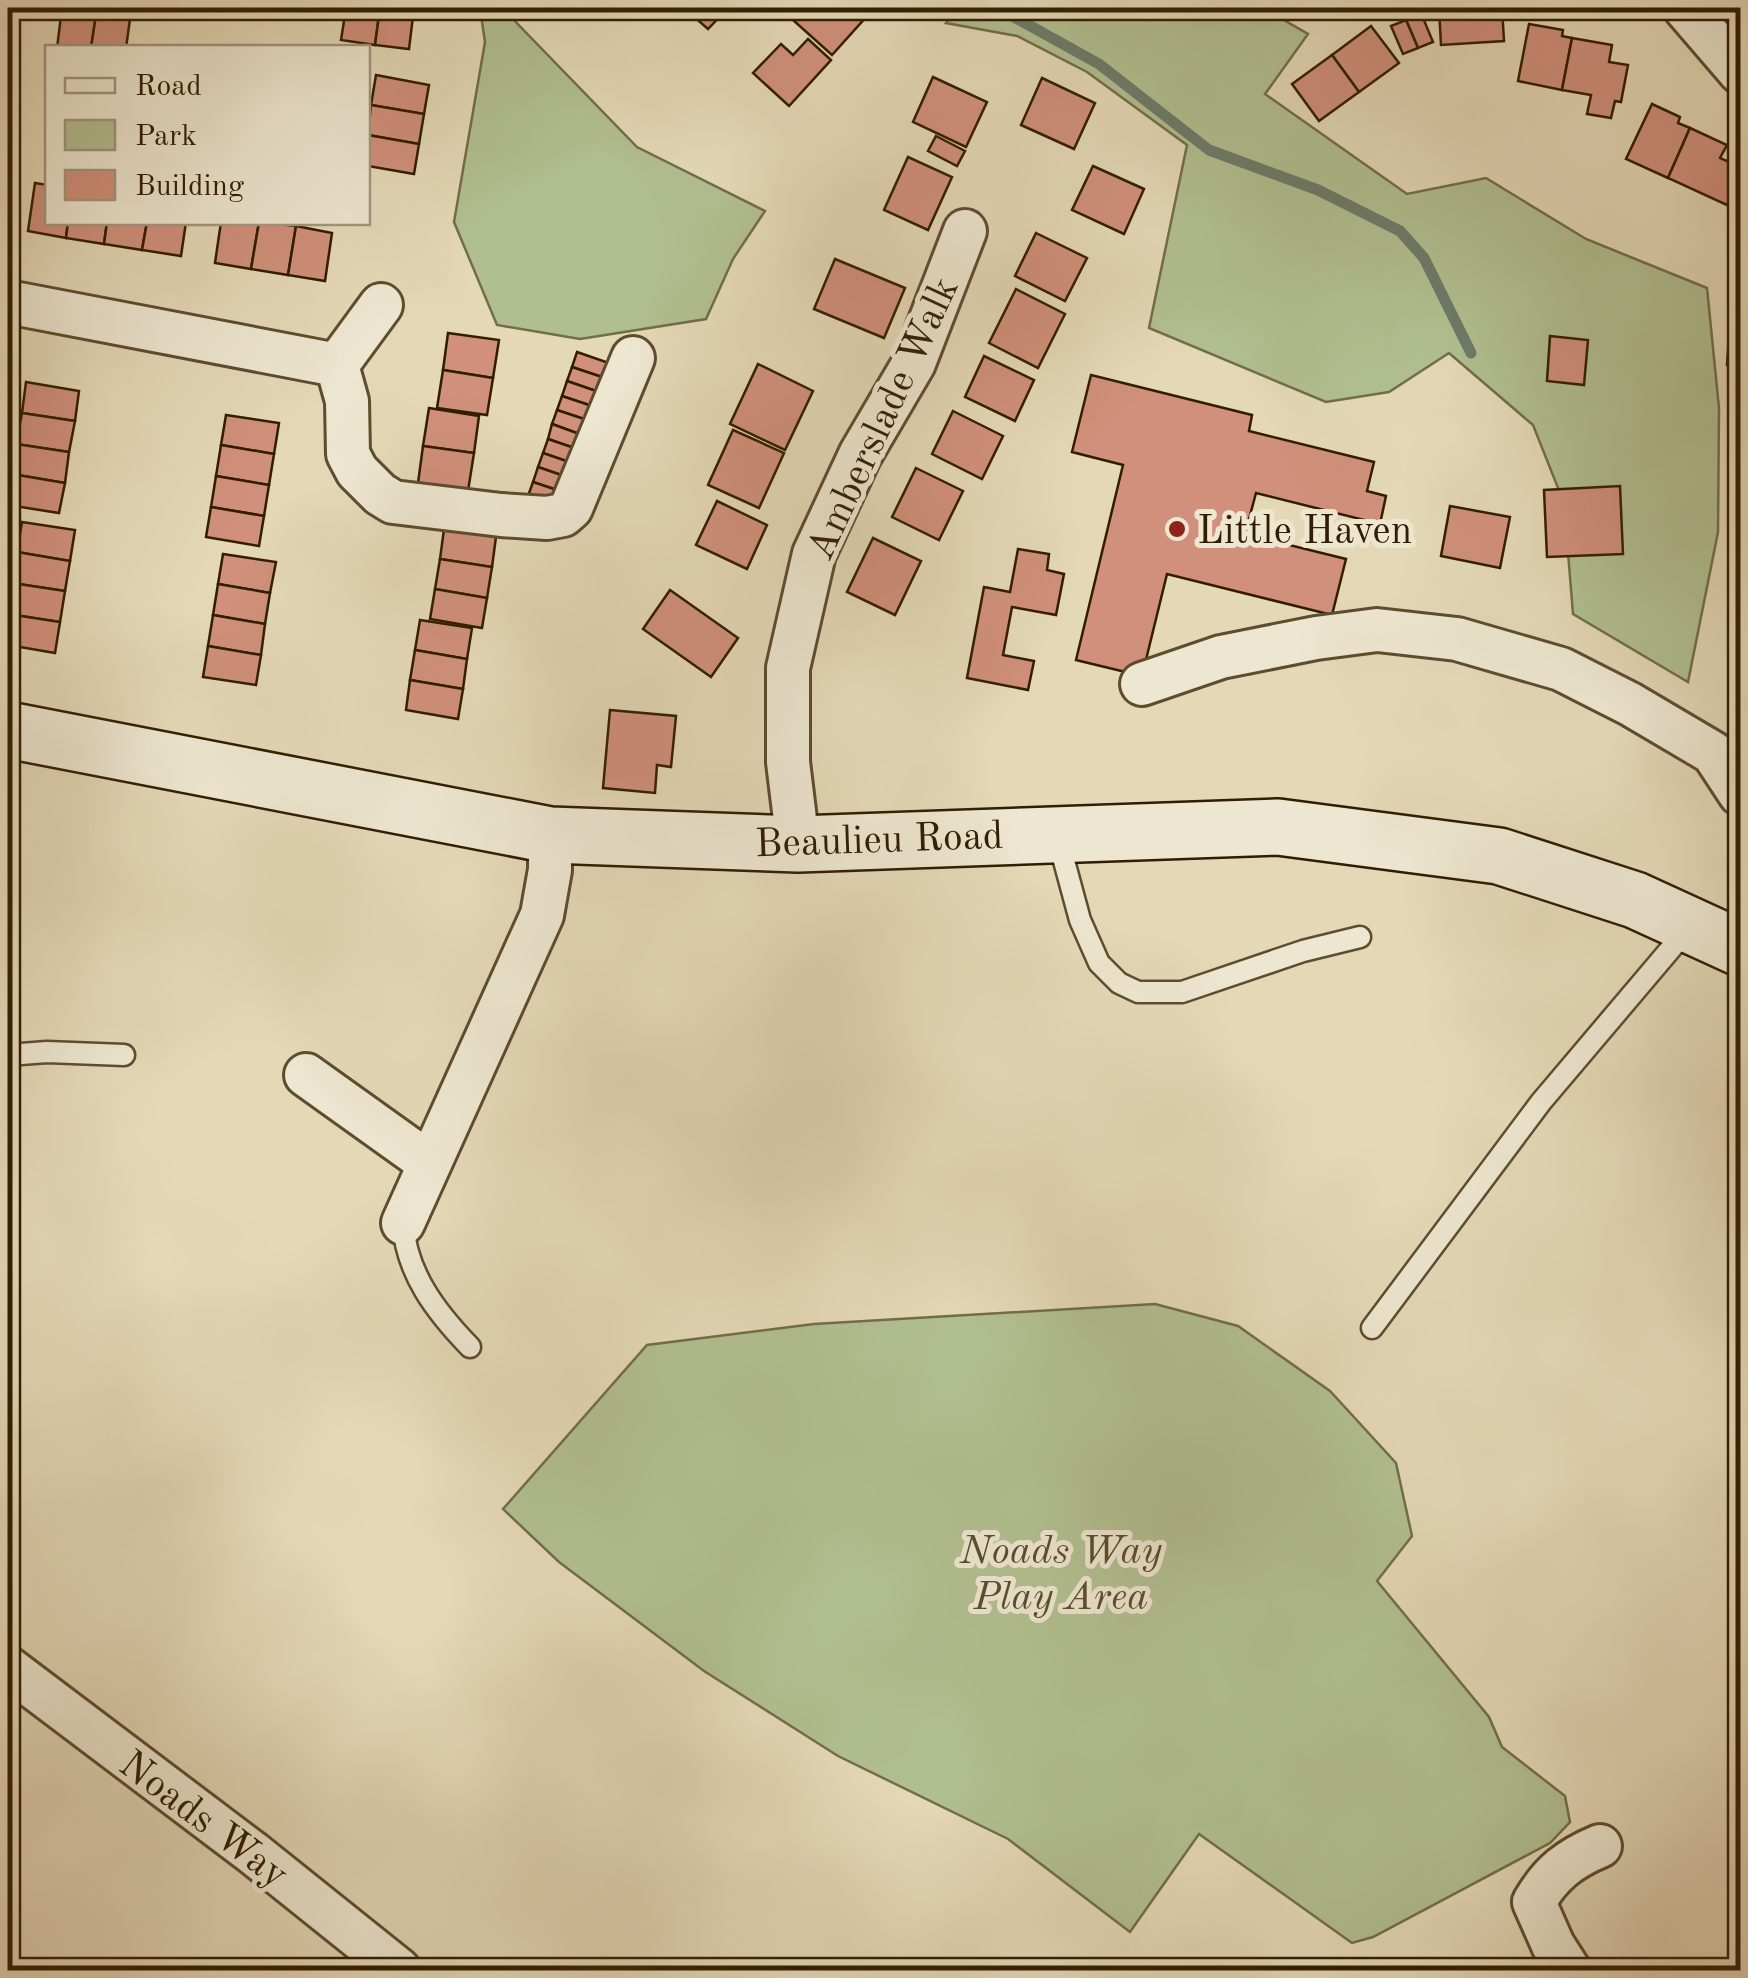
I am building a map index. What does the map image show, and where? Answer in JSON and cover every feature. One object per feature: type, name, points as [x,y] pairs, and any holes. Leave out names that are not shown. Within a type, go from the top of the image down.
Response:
[{"type":"street","points":[[1684,8],[1740,72]]},
{"type":"street","name":"Amberslade Walk","points":[[798,844],[788,762],[788,668],[814,554],[860,456],[914,363],[965,231]]},
{"type":"street","points":[[8,302],[337,365]]},
{"type":"street","points":[[337,365],[381,306]]},
{"type":"street","points":[[337,365],[347,401],[348,454],[357,471],[380,494],[393,502],[547,518],[571,508],[632,358]]},
{"type":"street","points":[[1142,684],[1221,657],[1331,636],[1377,630],[1457,639],[1561,668],[1630,704],[1713,753],[1740,794]]},
{"type":"street","name":"Beaulieu Road","points":[[8,730],[550,835],[798,844],[1278,827],[1499,856],[1635,900],[1740,948]]},
{"type":"street","points":[[403,1223],[542,916],[550,870],[550,835]]},
{"type":"street","points":[[306,1075],[429,1163]]},
{"type":"street","name":"Noads Way","points":[[8,1668],[253,1853],[399,1970]]},
{"type":"street","points":[[1569,1970],[1553,1946],[1534,1902],[1550,1876],[1574,1857],[1600,1846]]},
{"type":"lane","points":[[1056,833],[1080,920],[1100,964],[1119,983],[1138,992],[1182,992],[1286,956],[1360,937]]},
{"type":"lane","points":[[1372,1328],[1541,1102],[1692,925]]},
{"type":"lane","points":[[8,1055],[124,1055]]},
{"type":"lane","points":[[403,1223],[405,1252],[420,1283],[470,1348]]},
{"type":"green space","points":[[480,8],[509,8],[509,15],[637,147],[765,211],[733,259],[706,319],[580,339],[497,325],[454,222],[485,42]]},
{"type":"green space","points":[[956,8],[1263,8],[1308,34],[1265,94],[1407,194],[1486,178],[1586,239],[1707,288],[1719,408],[1718,532],[1688,682],[1573,614],[1564,503],[1533,425],[1449,353],[1389,392],[1326,402],[1149,328],[1187,145],[1087,72],[1017,36],[946,23]]},
{"type":"green space","name":"Noads Way Play Area","points":[[1155,1304],[1238,1326],[1330,1391],[1396,1463],[1412,1536],[1377,1581],[1489,1717],[1502,1747],[1565,1796],[1570,1822],[1550,1843],[1373,1937],[1352,1943],[1199,1834],[1130,1932],[1008,1839],[838,1756],[704,1671],[559,1562],[503,1509],[647,1345],[814,1324]]},
{"type":"building","points":[[62,8],[97,8],[91,45],[57,45]]},
{"type":"building","points":[[97,8],[131,12],[126,45],[91,45]]},
{"type":"building","points":[[346,8],[380,8],[375,45],[341,40]]},
{"type":"building","points":[[380,8],[414,8],[409,49],[375,45]]},
{"type":"building","points":[[617,8],[606,19],[596,11]]},
{"type":"building","points":[[684,8],[728,8],[708,29]]},
{"type":"building","points":[[788,8],[858,8],[867,16],[832,55],[784,12]]},
{"type":"building","points":[[1439,8],[1502,8],[1504,41],[1441,45]]},
{"type":"building","points":[[1421,13],[1433,42],[1418,48],[1406,20]]},
{"type":"building","points":[[1406,20],[1418,48],[1403,54],[1391,26]]},
{"type":"building","points":[[1529,24],[1563,30],[1562,36],[1572,38],[1562,90],[1518,81]]},
{"type":"building","points":[[1371,26],[1399,63],[1359,92],[1332,55]]},
{"type":"building","points":[[1572,38],[1612,45],[1609,62],[1628,65],[1621,102],[1615,101],[1611,118],[1587,114],[1591,95],[1562,90]]},
{"type":"building","points":[[808,39],[831,60],[789,106],[753,73],[781,44],[793,55]]},
{"type":"building","points":[[1332,55],[1359,92],[1319,121],[1292,84]]},
{"type":"building","points":[[376,75],[429,85],[424,114],[371,105]]},
{"type":"building","points":[[933,77],[987,102],[966,147],[913,122]]},
{"type":"building","points":[[1042,78],[1095,103],[1074,149],[1021,125]]},
{"type":"building","points":[[1652,104],[1680,117],[1678,123],[1690,128],[1668,178],[1626,159]]},
{"type":"building","points":[[371,105],[424,114],[419,144],[370,135]]},
{"type":"building","points":[[1690,128],[1727,145],[1720,158],[1740,167],[1727,205],[1668,178]]},
{"type":"building","points":[[370,135],[419,144],[414,174],[370,166]]},
{"type":"building","points":[[936,136],[965,151],[957,166],[928,151]]},
{"type":"building","points":[[908,157],[952,177],[928,230],[884,210]]},
{"type":"building","points":[[1093,166],[1144,189],[1124,234],[1072,210]]},
{"type":"building","points":[[35,183],[45,185],[45,225],[68,225],[66,238],[28,231]]},
{"type":"building","points":[[68,225],[107,225],[104,244],[66,238]]},
{"type":"building","points":[[107,225],[146,225],[142,250],[104,244]]},
{"type":"building","points":[[146,225],[186,225],[181,256],[142,250]]},
{"type":"building","points":[[221,225],[258,225],[251,269],[215,263]]},
{"type":"building","points":[[258,225],[296,226],[288,275],[251,269]]},
{"type":"building","points":[[296,226],[332,233],[325,281],[288,275]]},
{"type":"building","points":[[1036,233],[1087,258],[1065,301],[1015,276]]},
{"type":"building","points":[[835,259],[905,288],[884,338],[814,309]]},
{"type":"building","points":[[1016,289],[1065,314],[1038,368],[989,343]]},
{"type":"building","points":[[448,333],[499,340],[493,378],[443,370]]},
{"type":"building","points":[[1550,336],[1588,340],[1584,385],[1547,381]]},
{"type":"building","points":[[1728,350],[1740,350],[1740,365],[1727,365]]},
{"type":"building","points":[[577,352],[609,363],[605,378],[572,367]]},
{"type":"building","points":[[984,356],[1034,380],[1015,421],[965,397]]},
{"type":"building","points":[[758,364],[813,391],[785,450],[730,424]]},
{"type":"building","points":[[572,367],[605,378],[599,392],[567,381]]},
{"type":"building","points":[[443,370],[493,378],[487,415],[437,408]]},
{"type":"building","name":"Little Haven","points":[[1091,375],[1252,415],[1249,431],[1374,462],[1367,491],[1386,496],[1380,524],[1256,493],[1245,534],[1346,559],[1332,615],[1167,574],[1142,676],[1076,660],[1123,465],[1072,452]]},
{"type":"building","points":[[567,381],[599,392],[595,407],[562,396]]},
{"type":"building","points":[[26,382],[79,391],[75,421],[22,413]]},
{"type":"building","points":[[562,396],[595,407],[590,421],[557,410]]},
{"type":"building","points":[[429,408],[479,416],[474,453],[423,446]]},
{"type":"building","points":[[557,410],[590,421],[585,436],[552,424]]},
{"type":"building","points":[[953,411],[1003,436],[982,479],[932,454]]},
{"type":"building","points":[[22,413],[75,421],[69,452],[16,444]]},
{"type":"building","points":[[226,415],[279,423],[274,454],[221,445]]},
{"type":"building","points":[[552,424],[585,436],[580,450],[548,439]]},
{"type":"building","points":[[733,430],[784,453],[759,508],[708,485]]},
{"type":"building","points":[[548,439],[580,450],[575,464],[543,453]]},
{"type":"building","points":[[16,444],[69,452],[65,483],[12,474]]},
{"type":"building","points":[[221,445],[274,454],[269,485],[216,476]]},
{"type":"building","points":[[423,446],[474,453],[468,491],[418,483]]},
{"type":"building","points":[[543,453],[575,464],[570,478],[538,467]]},
{"type":"building","points":[[538,467],[570,478],[566,493],[533,482]]},
{"type":"building","points":[[916,468],[963,491],[939,540],[892,517]]},
{"type":"building","points":[[12,474],[65,483],[59,513],[8,505]]},
{"type":"building","points":[[216,476],[269,485],[264,516],[211,507]]},
{"type":"building","points":[[533,482],[566,493],[561,507],[528,496]]},
{"type":"building","points":[[1620,486],[1623,554],[1547,557],[1544,490]]},
{"type":"building","points":[[717,501],[767,525],[747,569],[696,545]]},
{"type":"building","points":[[1450,506],[1510,517],[1500,568],[1441,556]]},
{"type":"building","points":[[211,507],[264,516],[259,546],[206,537]]},
{"type":"building","points":[[22,522],[75,530],[70,561],[17,552]]},
{"type":"building","points":[[444,529],[496,537],[492,567],[440,559]]},
{"type":"building","points":[[873,538],[921,561],[895,615],[847,592]]},
{"type":"building","points":[[1018,549],[1049,554],[1047,570],[1064,574],[1056,615],[1012,607],[1003,655],[1034,661],[1028,690],[967,678],[984,587],[1010,592]]},
{"type":"building","points":[[17,552],[70,561],[65,591],[12,583]]},
{"type":"building","points":[[223,554],[276,562],[270,593],[218,584]]},
{"type":"building","points":[[440,559],[492,567],[487,598],[435,589]]},
{"type":"building","points":[[12,583],[65,591],[60,622],[8,614]]},
{"type":"building","points":[[218,584],[270,593],[265,624],[213,615]]},
{"type":"building","points":[[435,589],[487,598],[482,628],[430,619]]},
{"type":"building","points":[[670,590],[738,638],[711,677],[643,629]]},
{"type":"building","points":[[8,614],[60,622],[55,653],[8,645]]},
{"type":"building","points":[[213,615],[265,624],[261,655],[208,646]]},
{"type":"building","points":[[420,620],[472,628],[467,659],[415,650]]},
{"type":"building","points":[[208,646],[261,655],[256,685],[203,677]]},
{"type":"building","points":[[415,650],[467,659],[463,689],[410,680]]},
{"type":"building","points":[[410,680],[463,689],[458,719],[406,710]]},
{"type":"building","points":[[610,710],[676,716],[671,767],[657,765],[655,793],[603,788]]},
{"type":"waterway","points":[[998,8],[1099,64],[1209,150],[1318,190],[1400,231],[1424,258],[1471,353]]},
{"type":"place","name":"Little Haven","points":[[1177,529]]}]
